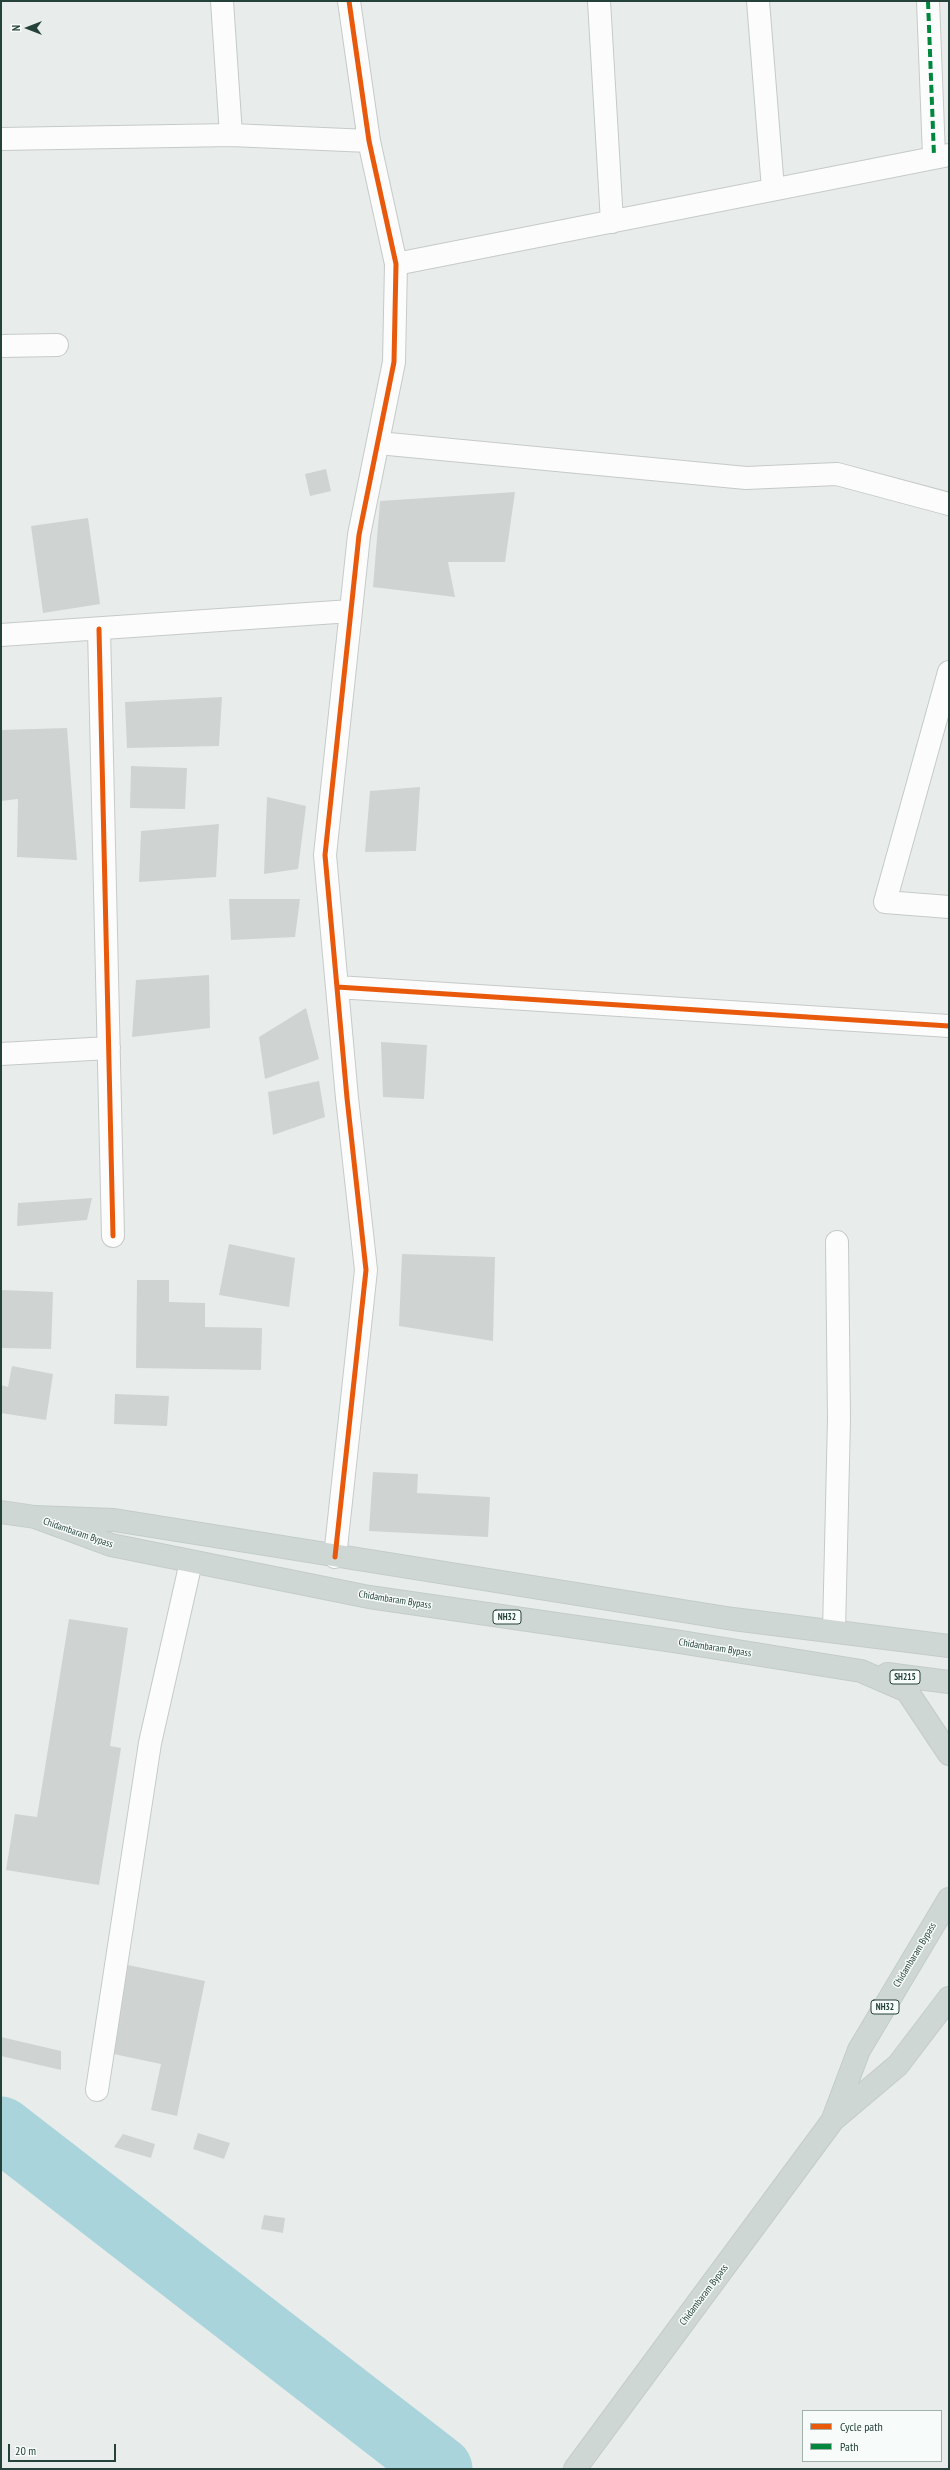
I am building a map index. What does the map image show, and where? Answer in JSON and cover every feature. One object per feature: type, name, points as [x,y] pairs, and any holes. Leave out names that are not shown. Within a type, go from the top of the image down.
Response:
[{"type":"main road","points":[[1,1512],[35,1517]]},
{"type":"main road","name":"Chidambaram Bypass","points":[[35,1517],[114,1520],[335,1557],[733,1619],[949,1646]]},
{"type":"main road","name":"Chidambaram Bypass","points":[[35,1517],[111,1545],[369,1597],[674,1641],[861,1671],[907,1691],[949,1754]]},
{"type":"main road","name":"SH215","points":[[861,1671],[949,1682]]},
{"type":"main road","name":"Chidambaram Bypass","points":[[833,2120],[859,2050],[949,1899]]},
{"type":"main road","name":"Chidambaram Bypass","points":[[575,2469],[833,2120],[898,2065],[949,1998]]},
{"type":"street","points":[[222,1],[231,135]]},
{"type":"street","points":[[335,1557],[366,1270],[325,855],[359,535],[394,362],[396,264],[369,140],[349,1]]},
{"type":"street","points":[[599,1],[612,222]]},
{"type":"street","points":[[758,1],[773,189]]},
{"type":"street","points":[[396,264],[942,156],[928,1]]},
{"type":"street","points":[[1,139],[231,135],[369,140]]},
{"type":"street","points":[[1,346],[57,345]]},
{"type":"street","points":[[378,443],[746,478],[837,474],[949,504]]},
{"type":"street","points":[[1,636],[352,611]]},
{"type":"street","points":[[99,629],[112,1236]]},
{"type":"street","points":[[949,672],[885,902],[949,907]]},
{"type":"street","points":[[337,987],[949,1026]]},
{"type":"street","points":[[1,1054],[109,1048]]},
{"type":"street","points":[[834,1631],[839,1419],[837,1242]]},
{"type":"street","points":[[97,2090],[150,1742],[191,1562]]},
{"type":"building","points":[[326,469],[331,491],[310,496],[305,474]]},
{"type":"building","points":[[515,492],[505,562],[448,562],[455,597],[373,587],[380,501]]},
{"type":"building","points":[[88,518],[100,604],[43,613],[31,526]]},
{"type":"building","points":[[222,697],[219,746],[127,748],[125,702]]},
{"type":"building","points":[[67,728],[77,860],[17,857],[18,799],[1,801],[1,730]]},
{"type":"building","points":[[131,766],[187,768],[185,809],[130,808]]},
{"type":"building","points":[[420,787],[416,851],[365,852],[370,791]]},
{"type":"building","points":[[267,797],[306,806],[298,869],[264,874]]},
{"type":"building","points":[[219,824],[216,877],[139,882],[141,831]]},
{"type":"building","points":[[229,899],[300,899],[295,937],[231,940]]},
{"type":"building","points":[[209,975],[210,1028],[132,1037],[136,980]]},
{"type":"building","points":[[306,1008],[319,1059],[265,1079],[259,1037]]},
{"type":"building","points":[[381,1042],[427,1045],[424,1099],[383,1097]]},
{"type":"building","points":[[319,1081],[325,1117],[273,1135],[268,1092]]},
{"type":"building","points":[[92,1198],[87,1220],[17,1226],[18,1203]]},
{"type":"building","points":[[229,1244],[295,1258],[289,1307],[219,1295]]},
{"type":"building","points":[[402,1254],[495,1257],[493,1341],[399,1326]]},
{"type":"building","points":[[137,1280],[169,1280],[169,1302],[205,1303],[205,1327],[262,1328],[261,1370],[136,1368]]},
{"type":"building","points":[[1,1290],[53,1292],[51,1349],[1,1348]]},
{"type":"building","points":[[12,1366],[53,1374],[46,1420],[1,1413],[1,1385],[8,1387]]},
{"type":"building","points":[[115,1394],[169,1396],[167,1426],[114,1424]]},
{"type":"building","points":[[373,1472],[418,1474],[417,1493],[490,1497],[488,1537],[369,1531]]},
{"type":"building","points":[[69,1619],[128,1628],[110,1746],[121,1748],[99,1885],[6,1870],[15,1814],[37,1817]]},
{"type":"building","points":[[123,1964],[205,1981],[177,2116],[151,2110],[161,2064],[104,2052]]},
{"type":"building","points":[[1,2037],[61,2051],[61,2070],[1,2056]]},
{"type":"building","points":[[198,2133],[230,2143],[224,2159],[193,2149]]},
{"type":"building","points":[[123,2134],[155,2144],[151,2158],[114,2147]]},
{"type":"building","points":[[264,2215],[285,2218],[283,2233],[261,2229]]},
{"type":"waterway","points":[[1,2129],[440,2469]]},
{"type":"marked path","points":[[928,1],[934,156]]},
{"type":"cycle path","points":[[335,1557],[366,1270],[347,1098],[325,855],[359,535],[394,362],[396,264],[369,141],[349,1]]},
{"type":"cycle path","points":[[99,629],[113,1236]]},
{"type":"cycle path","points":[[337,987],[949,1026]]}]
